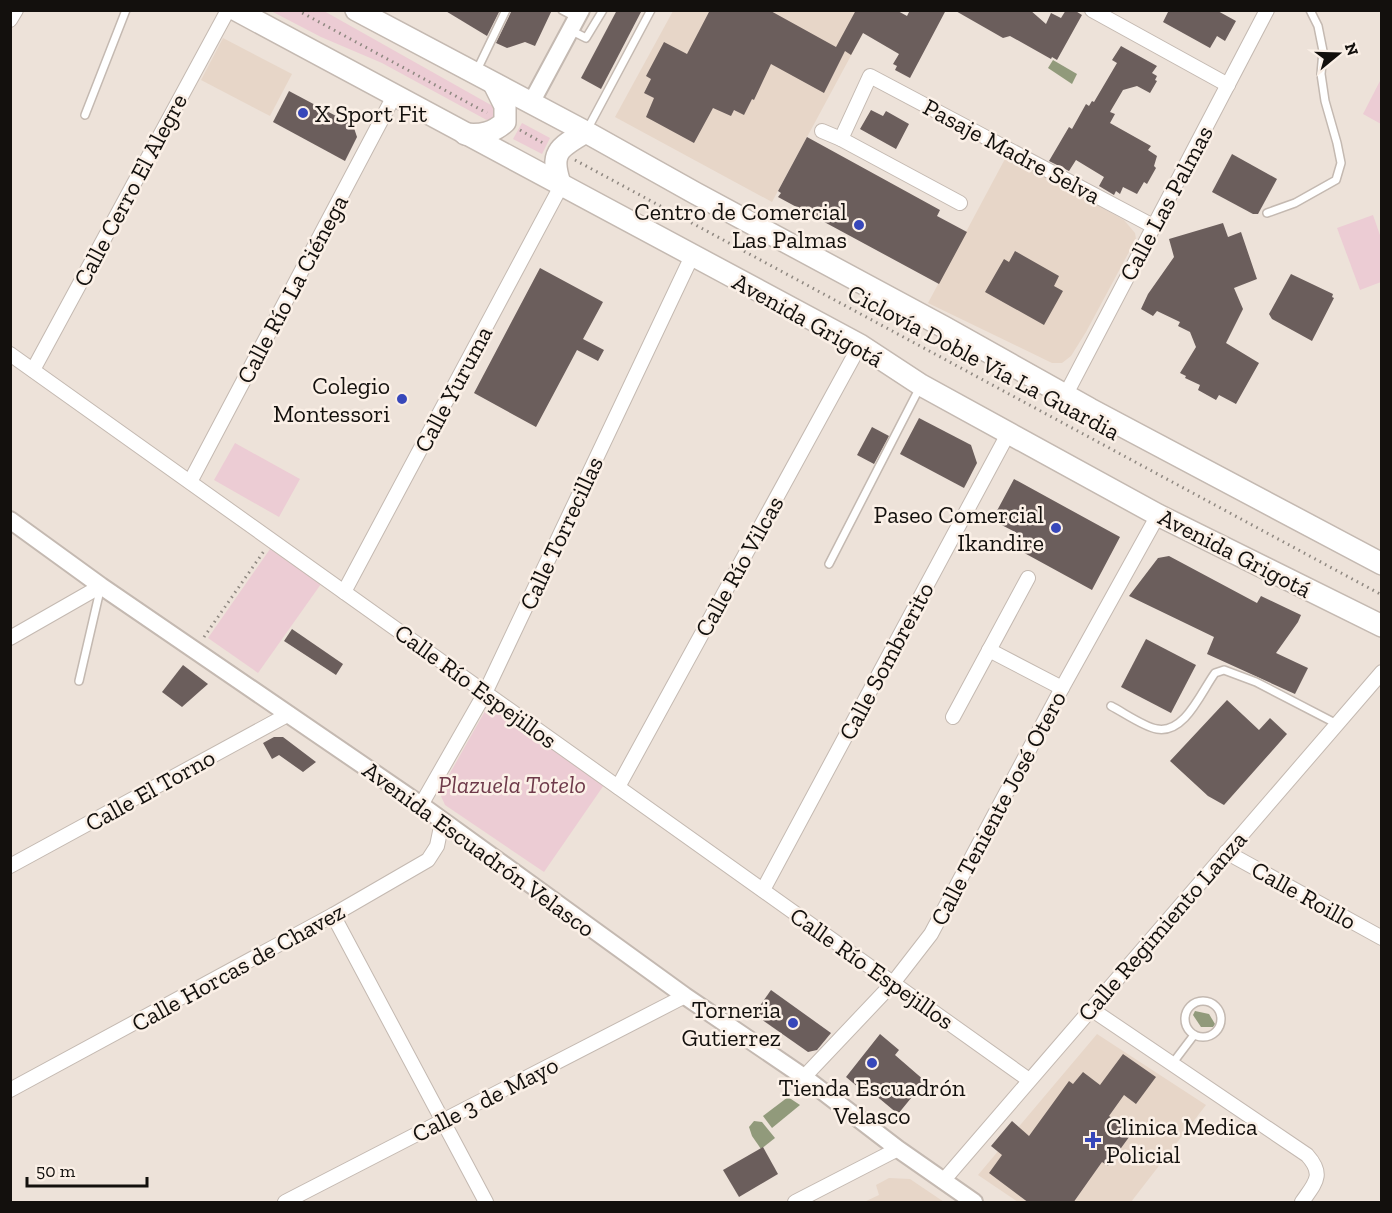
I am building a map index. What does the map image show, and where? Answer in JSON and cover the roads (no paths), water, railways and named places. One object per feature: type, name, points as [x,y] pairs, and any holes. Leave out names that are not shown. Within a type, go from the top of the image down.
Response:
[{"type":"main road","name":"Avenida Grigotá","points":[[236,10],[860,345],[921,385],[1158,515],[1382,626]]},
{"type":"main road","points":[[356,10],[586,132],[695,194],[944,327],[1065,396],[1382,564]]},
{"type":"main road","points":[[465,134],[478,136],[489,133],[505,122],[505,106],[494,84]]},
{"type":"main road","points":[[561,186],[556,173],[557,151],[586,132]]},
{"type":"street","points":[[10,20],[16,10]]},
{"type":"street","name":"Calle Cerro El Alegre","points":[[33,370],[228,10]]},
{"type":"street","points":[[1092,10],[1228,85]]},
{"type":"street","name":"Calle Las Palmas","points":[[1065,396],[1267,10]]},
{"type":"street","points":[[531,103],[573,17]]},
{"type":"street","name":"Pasaje Madre Selva","points":[[841,140],[870,76],[1153,226]]},
{"type":"street","name":"Calle Río La Ciénega","points":[[190,482],[394,96]]},
{"type":"street","points":[[822,131],[960,203]]},
{"type":"street","name":"Calle Yuruma","points":[[344,592],[561,186]]},
{"type":"street","name":"Calle Torrecillas","points":[[421,805],[485,693],[692,256]]},
{"type":"street","name":"Calle Río Vilcas","points":[[618,787],[860,345]]},
{"type":"street","name":"Calle Río Espejillos","points":[[10,354],[1029,1080]]},
{"type":"street","name":"Calle Sombrerito","points":[[763,890],[1009,432]]},
{"type":"street","name":"Calle Teniente José Otero","points":[[804,1077],[893,983],[931,934],[1062,688],[1158,515]]},
{"type":"street","name":"Avenida Escuadrón Velasco","points":[[10,520],[101,586],[421,805],[685,996],[804,1077],[898,1149],[974,1203]]},
{"type":"street","points":[[953,717],[1028,578]]},
{"type":"street","points":[[10,638],[101,586]]},
{"type":"street","points":[[989,650],[1062,688]]},
{"type":"street","name":"Calle Regimiento Lanza","points":[[943,1180],[1382,672]]},
{"type":"street","name":"Calle El Torno","points":[[10,866],[289,714]]},
{"type":"street","name":"Calle Horcas de Chavez","points":[[10,1090],[333,915],[428,860],[437,846],[442,822]]},
{"type":"street","name":"Calle Roillo","points":[[1226,852],[1382,938]]},
{"type":"street","points":[[333,915],[486,1203]]},
{"type":"street","name":"Calle 3 de Mayo","points":[[285,1203],[685,996]]},
{"type":"street","points":[[1091,1009],[1307,1155],[1317,1165],[1317,1179],[1302,1203]]},
{"type":"street","points":[[795,1203],[898,1149]]},
{"type":"lane","points":[[86,115],[126,10]]},
{"type":"lane","points":[[476,74],[506,10]]},
{"type":"lane","points":[[573,17],[586,38],[603,10]]},
{"type":"lane","points":[[586,132],[651,10]]},
{"type":"lane","points":[[1266,213],[1295,203],[1336,180],[1341,163],[1325,101],[1321,74],[1323,51],[1318,26],[1310,10]]},
{"type":"lane","points":[[829,564],[921,385]]},
{"type":"lane","points":[[79,681],[101,586]]},
{"type":"lane","points":[[1111,705],[1156,729],[1168,729],[1182,723],[1215,674],[1224,670],[1256,682],[1337,724]]},
{"type":"lane","points":[[1203,1002],[1214,1005],[1221,1016],[1219,1028],[1210,1036],[1194,1035],[1186,1023],[1191,1006],[1203,1002]]},
{"type":"lane","points":[[1172,1064],[1194,1035]]},
{"type":"place","name":"X Sport Fit","points":[[303,113]]},
{"type":"place","name":"Centro de Comercial Las Palmas","points":[[859,225]]},
{"type":"place","name":"Colegio Montessori","points":[[402,399]]},
{"type":"place","name":"Paseo Comercial Ikandire","points":[[1056,528]]},
{"type":"place","name":"Torneria Gutierrez","points":[[793,1023]]},
{"type":"place","name":"Tienda Escuadrón Velasco","points":[[872,1063]]},
{"type":"place","name":"Clinica Medica Policial","points":[[1093,1140]]},
{"type":"park label","name":"Plazuela Totelo","points":[[512,784]]}]
